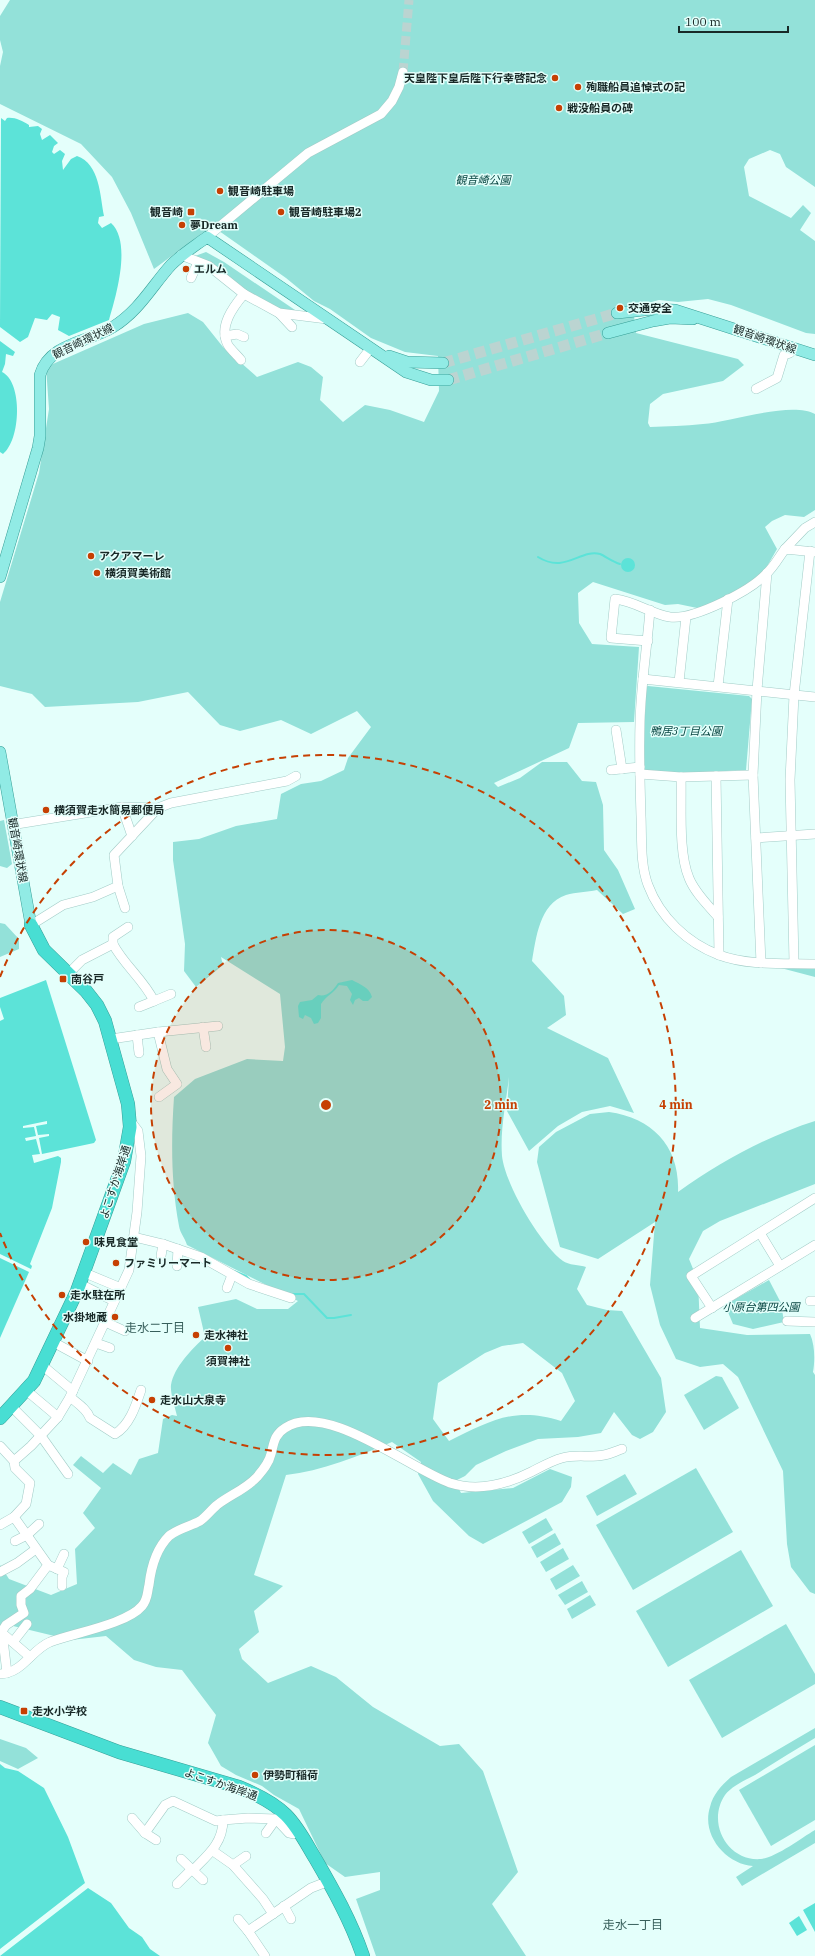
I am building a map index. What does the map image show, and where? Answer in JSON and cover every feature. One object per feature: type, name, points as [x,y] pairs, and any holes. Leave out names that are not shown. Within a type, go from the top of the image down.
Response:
[{"type":"highway","name":"よこすか海岸通","points":[[0,1418],[27,1391],[43,1366],[82,1279],[126,1153],[130,1119],[128,1104],[111,1039],[97,1005],[86,991],[44,950],[32,925]]},
{"type":"highway","name":"よこすか海岸通","points":[[0,1707],[118,1752],[210,1778],[252,1792],[281,1810],[298,1830],[329,1881],[353,1929],[363,1956]]},
{"type":"main road","name":"観音崎環状線","points":[[0,577],[38,448],[40,436],[40,375],[47,359],[57,351],[112,327],[127,317],[140,306],[181,256],[207,237]]},
{"type":"main road","points":[[207,237],[406,372],[431,380],[448,380]]},
{"type":"main road","name":"観音崎環状線","points":[[617,313],[654,309],[676,310],[815,355]]},
{"type":"main road","name":"観音崎環状線","points":[[608,333],[652,321],[670,318],[715,322]]},
{"type":"main road","points":[[370,349],[407,362],[443,363]]},
{"type":"main road","name":"観音崎環状線","points":[[0,752],[32,925]]},
{"type":"street","points":[[207,237],[308,153],[381,114],[392,101],[399,88],[403,72]]},
{"type":"street","points":[[181,256],[209,266],[244,294],[279,313],[292,327]]},
{"type":"street","points":[[191,278],[198,262]]},
{"type":"street","points":[[240,360],[228,345],[231,334],[230,311],[244,294]]},
{"type":"street","points":[[279,313],[327,319]]},
{"type":"street","points":[[231,334],[244,337]]},
{"type":"street","points":[[756,389],[777,378],[784,355],[790,353],[791,348]]},
{"type":"street","points":[[360,362],[370,349]]},
{"type":"street","points":[[648,641],[611,638],[615,599],[626,600],[671,617],[686,617],[746,590],[767,574],[785,549],[805,528],[815,522]]},
{"type":"street","points":[[785,549],[812,551],[794,695],[790,780],[790,836],[794,963]]},
{"type":"street","points":[[760,963],[753,775],[767,574]]},
{"type":"street","points":[[718,686],[728,599]]},
{"type":"street","points":[[650,610],[643,679],[640,771],[642,855],[648,885],[670,922],[685,937],[719,955],[744,962],[815,964]]},
{"type":"street","points":[[679,682],[686,617]]},
{"type":"street","points":[[643,679],[815,697]]},
{"type":"street","points":[[616,730],[622,769]]},
{"type":"street","points":[[611,770],[622,769],[640,771],[681,778],[753,775]]},
{"type":"street","points":[[17,824],[122,807],[158,808],[171,803],[287,781],[296,776]]},
{"type":"street","points":[[716,776],[719,955]]},
{"type":"street","points":[[681,778],[683,854],[685,867],[695,889],[718,917]]},
{"type":"street","points":[[122,807],[132,836]]},
{"type":"street","points":[[125,908],[118,886],[114,854],[158,808]]},
{"type":"street","points":[[756,838],[815,834]]},
{"type":"street","points":[[32,925],[63,905],[93,897],[118,886]]},
{"type":"street","points":[[128,927],[113,937],[113,944],[120,958],[147,987],[154,1001]]},
{"type":"street","points":[[68,974],[82,960],[113,944]]},
{"type":"street","points":[[139,1007],[171,994]]},
{"type":"street","points":[[111,1039],[158,1032],[218,1026]]},
{"type":"street","points":[[203,1027],[206,1047]]},
{"type":"street","points":[[158,1032],[167,1069],[177,1084],[159,1097]]},
{"type":"street","points":[[137,1035],[139,1053]]},
{"type":"street","points":[[14,1462],[58,1417],[72,1394],[129,1270],[134,1237],[141,1156],[138,1132],[130,1119]]},
{"type":"street","points":[[126,1153],[141,1156]]},
{"type":"street","points":[[712,1308],[691,1276],[815,1198]]},
{"type":"street","points":[[760,1233],[780,1266]]},
{"type":"street","points":[[134,1237],[163,1244],[201,1257],[249,1284],[291,1298]]},
{"type":"street","points":[[161,1256],[163,1244]]},
{"type":"street","points":[[695,1318],[815,1245]]},
{"type":"street","points":[[177,1266],[178,1249]]},
{"type":"street","points":[[227,1288],[232,1275]]},
{"type":"street","points":[[82,1279],[121,1288]]},
{"type":"street","points":[[82,1279],[114,1301]]},
{"type":"street","points":[[787,1321],[815,1322]]},
{"type":"street","points":[[105,1322],[125,1331]]},
{"type":"street","points":[[54,1342],[88,1361]]},
{"type":"street","points":[[96,1343],[110,1348]]},
{"type":"street","points":[[43,1366],[72,1394],[90,1418],[115,1434],[122,1430],[136,1406],[141,1390]]},
{"type":"street","points":[[27,1391],[58,1417]]},
{"type":"street","points":[[12,1407],[41,1436],[68,1474]]},
{"type":"street","points":[[33,1609],[6,1625],[2,1633],[4,1674],[22,1666],[30,1657],[48,1643],[133,1614],[142,1606],[148,1597],[155,1559],[163,1543],[171,1534],[201,1520],[217,1505],[252,1482],[264,1469],[271,1456],[273,1440],[284,1428],[296,1423],[309,1422],[338,1426],[373,1442],[436,1477],[451,1483],[470,1487],[484,1488],[502,1484],[555,1460],[570,1456],[603,1455],[622,1449]]},
{"type":"street","points":[[0,1446],[14,1462],[14,1468],[30,1483],[26,1504],[14,1516],[0,1525]]},
{"type":"street","points":[[14,1516],[48,1565],[64,1572],[62,1577],[62,1586]]},
{"type":"street","points":[[15,1541],[27,1535],[40,1524]]},
{"type":"street","points":[[0,1572],[17,1563],[36,1549]]},
{"type":"street","points":[[57,1569],[64,1554]]},
{"type":"street","points":[[24,1613],[21,1605],[22,1596],[30,1589],[48,1565]]},
{"type":"street","points":[[13,1642],[27,1624]]},
{"type":"street","points":[[2,1633],[30,1657]]},
{"type":"street","points":[[145,1833],[165,1805],[173,1801],[216,1821],[248,1818],[276,1819],[288,1832],[293,1834],[298,1830]]},
{"type":"street","points":[[132,1818],[145,1833],[156,1840]]},
{"type":"street","points":[[266,1833],[276,1819]]},
{"type":"street","points":[[176,1884],[217,1846],[223,1831],[223,1820]]},
{"type":"street","points":[[213,1851],[233,1866],[263,1899],[273,1914]]},
{"type":"street","points":[[233,1866],[246,1856]]},
{"type":"street","points":[[181,1859],[204,1880]]},
{"type":"street","points":[[248,1931],[312,1888],[329,1881]]},
{"type":"street","points":[[284,1906],[291,1920]]},
{"type":"street","points":[[238,1919],[265,1956]]},
{"type":"green space","name":"観音崎公園","points":[[10,0],[815,0],[815,187],[786,167],[780,154],[770,150],[749,159],[744,167],[749,196],[791,218],[803,205],[811,213],[800,230],[815,241],[815,334],[806,333],[731,305],[708,299],[678,302],[659,300],[633,307],[636,333],[738,359],[744,365],[723,381],[663,394],[650,404],[648,423],[650,427],[703,424],[776,411],[804,411],[815,414],[815,510],[804,517],[785,515],[772,521],[765,527],[777,549],[761,577],[702,609],[678,604],[665,605],[593,582],[578,593],[579,623],[592,644],[639,647],[634,722],[578,723],[569,748],[494,783],[498,787],[520,778],[542,762],[567,762],[582,781],[596,782],[603,805],[604,850],[618,870],[635,909],[623,914],[597,890],[566,895],[550,906],[544,914],[537,933],[532,961],[564,996],[566,1015],[547,1028],[608,1058],[634,1113],[610,1106],[582,1112],[558,1126],[529,1151],[507,1111],[509,1077],[503,1126],[502,1156],[510,1182],[534,1228],[554,1253],[563,1261],[586,1267],[577,1289],[587,1305],[607,1310],[622,1311],[661,1378],[666,1412],[653,1432],[640,1439],[632,1435],[614,1412],[601,1433],[578,1437],[538,1439],[506,1451],[476,1465],[465,1476],[455,1481],[461,1493],[513,1488],[550,1469],[572,1477],[571,1487],[562,1502],[483,1544],[469,1536],[433,1501],[418,1474],[421,1462],[392,1442],[353,1458],[313,1470],[286,1475],[254,1575],[283,1586],[254,1611],[259,1632],[239,1649],[242,1659],[268,1683],[311,1666],[336,1677],[373,1707],[440,1746],[459,1744],[483,1771],[518,1872],[492,1904],[526,1956],[376,1956],[356,1899],[380,1890],[380,1872],[345,1877],[325,1863],[299,1809],[274,1795],[262,1786],[236,1775],[221,1766],[208,1743],[216,1715],[182,1670],[156,1667],[134,1660],[106,1636],[71,1640],[9,1625],[0,1637],[0,1565],[9,1579],[51,1595],[77,1584],[75,1549],[95,1528],[83,1513],[101,1488],[73,1465],[81,1456],[103,1473],[113,1463],[131,1475],[139,1459],[158,1453],[163,1419],[172,1415],[177,1416],[171,1392],[173,1378],[184,1359],[205,1337],[198,1307],[236,1299],[257,1309],[288,1309],[298,1301],[187,1245],[180,1229],[174,1194],[172,1162],[174,1097],[195,1079],[247,1059],[283,1061],[285,1047],[280,994],[221,957],[223,965],[196,987],[184,971],[185,944],[173,860],[173,842],[199,839],[236,826],[277,819],[281,794],[301,784],[321,781],[344,770],[348,758],[371,727],[357,711],[311,734],[281,720],[240,731],[220,725],[188,692],[138,702],[45,707],[32,694],[0,686],[0,602],[39,473],[49,409],[46,367],[144,324],[188,313],[203,322],[223,347],[257,377],[298,362],[311,367],[323,377],[320,400],[343,422],[365,405],[390,410],[424,422],[439,391],[438,356],[405,352],[371,338],[330,309],[314,301],[286,278],[212,226],[154,269],[131,213],[112,177],[81,144],[0,104],[0,66],[3,52],[0,40],[0,16]],"holes":[[[523,1343],[562,1373],[575,1401],[561,1421],[545,1417],[516,1415],[477,1427],[449,1441],[433,1419],[438,1383],[485,1353],[502,1346]]]},
{"type":"green space","points":[[206,252],[224,262],[295,310],[280,311],[242,289],[195,256]]},
{"type":"green space","name":"鴨居3丁目公園","points":[[646,687],[749,696],[752,699],[746,770],[645,775],[643,773]]},
{"type":"green space","points":[[4,820],[12,864],[7,868],[0,866],[0,821]]},
{"type":"green space","points":[[0,923],[5,924],[19,939],[19,949],[0,957]]},
{"type":"green space","points":[[815,966],[815,977],[777,967]]},
{"type":"green space","points":[[609,1112],[625,1115],[639,1121],[651,1128],[661,1137],[669,1148],[674,1161],[678,1192],[710,1170],[744,1151],[796,1127],[815,1121],[815,1184],[720,1221],[703,1231],[689,1259],[698,1281],[700,1328],[747,1335],[810,1334],[812,1338],[814,1353],[813,1372],[815,1375],[815,1594],[810,1592],[791,1567],[787,1544],[783,1471],[738,1377],[723,1364],[700,1367],[676,1359],[660,1325],[650,1285],[655,1222],[598,1259],[560,1247],[537,1162],[539,1147],[556,1132],[590,1114]]},
{"type":"green space","name":"小原台第四公園","points":[[769,1280],[781,1303],[784,1322],[753,1329],[733,1324],[725,1305]]},
{"type":"green space","points":[[716,1376],[722,1377],[739,1408],[704,1430],[684,1395]]},
{"type":"green space","points":[[696,1468],[733,1532],[633,1590],[596,1525]]},
{"type":"green space","points":[[625,1474],[637,1494],[597,1516],[586,1496]]},
{"type":"green space","points":[[546,1518],[553,1530],[529,1544],[522,1532]]},
{"type":"green space","points":[[555,1533],[561,1544],[537,1558],[531,1547]]},
{"type":"green space","points":[[563,1548],[569,1559],[546,1572],[540,1562]]},
{"type":"green space","points":[[741,1550],[773,1606],[668,1667],[636,1611]]},
{"type":"green space","points":[[573,1565],[580,1576],[556,1590],[550,1579]]},
{"type":"green space","points":[[582,1581],[588,1592],[565,1605],[558,1595]]},
{"type":"green space","points":[[590,1595],[596,1605],[572,1619],[567,1609]]},
{"type":"green space","points":[[786,1624],[815,1674],[815,1684],[722,1738],[689,1680]]},
{"type":"green space","points":[[815,1728],[815,1738],[735,1786],[725,1795],[720,1806],[718,1817],[719,1828],[730,1847],[739,1854],[749,1858],[767,1858],[789,1847],[815,1830],[815,1843],[742,1886],[736,1877],[753,1866],[734,1860],[725,1854],[718,1846],[709,1828],[708,1817],[713,1798],[731,1777]]},
{"type":"green space","points":[[0,1739],[26,1748],[38,1758],[18,1769],[0,1761]]},
{"type":"green space","points":[[815,1745],[815,1820],[771,1846],[739,1790]]},
{"type":"shaded area","points":[[1,118],[5,121],[7,118],[16,119],[29,125],[29,127],[38,126],[42,129],[40,134],[42,140],[50,135],[58,143],[54,146],[52,152],[54,154],[60,150],[65,154],[62,161],[63,170],[71,159],[77,156],[85,160],[95,173],[100,190],[104,216],[99,217],[98,223],[102,228],[111,223],[117,232],[121,243],[118,284],[109,320],[69,336],[58,330],[60,317],[52,314],[47,320],[35,318],[28,337],[20,342],[0,327]]},
{"type":"shaded area","points":[[0,341],[15,352],[13,356],[6,354],[2,372],[9,378],[14,387],[17,412],[13,437],[9,447],[3,454],[0,452]]},
{"type":"shaded area","points":[[628,558],[633,560],[635,565],[633,570],[628,572],[623,570],[621,565],[623,560]]},
{"type":"shaded area","points":[[46,980],[96,1140],[94,1143],[42,1154],[39,1138],[49,1136],[49,1134],[38,1135],[36,1126],[47,1124],[47,1121],[23,1126],[23,1128],[34,1127],[36,1136],[25,1138],[26,1141],[36,1139],[40,1154],[32,1155],[34,1163],[58,1156],[61,1158],[52,1208],[30,1264],[32,1266],[31,1269],[0,1254],[0,1021],[4,1019],[0,1007],[0,998]]},
{"type":"shaded area","points":[[352,980],[369,991],[372,997],[368,1001],[363,1001],[359,998],[355,1000],[353,1005],[350,1000],[352,994],[347,986],[339,985],[321,1004],[321,1018],[318,1023],[314,1024],[311,1018],[305,1015],[303,1019],[299,1017],[298,1006],[300,1002],[312,1000],[318,995],[327,994],[332,991],[338,983]]},
{"type":"shaded area","points":[[0,1258],[29,1272],[0,1338]]},
{"type":"shaded area","points":[[0,1764],[5,1768],[18,1771],[44,1788],[68,1837],[85,1883],[0,1949]]},
{"type":"shaded area","points":[[88,1888],[111,1903],[129,1928],[142,1937],[150,1949],[160,1956],[0,1956]]},
{"type":"shaded area","points":[[815,1903],[815,1932],[803,1910]]},
{"type":"shaded area","points":[[799,1916],[807,1930],[797,1936],[789,1923]]},
{"type":"pier","points":[[87,1883],[86,1885],[0,1951],[0,1950]]},
{"type":"pier","points":[[87,1886],[89,1886],[0,1954]]},
{"type":"waterway","points":[[538,557],[548,562],[556,563],[572,560],[593,553],[600,554],[620,564]]},
{"type":"waterway","points":[[234,1271],[246,1276],[251,1281]]},
{"type":"waterway","points":[[291,1294],[304,1294],[327,1318],[351,1315]]},
{"type":"tunnel","points":[[403,72],[409,0]]},
{"type":"tunnel","points":[[443,363],[617,313]]},
{"type":"tunnel","points":[[448,380],[608,333]]},
{"type":"place","name":"天皇陛下皇后陛下行幸啓記念","points":[[555,78]]},
{"type":"place","name":"殉職船員追悼式の記","points":[[578,87]]},
{"type":"place","name":"戦没船員の碑","points":[[559,108]]},
{"type":"place","name":"観音崎駐車場","points":[[220,191]]},
{"type":"place","name":"観音崎","points":[[191,212]]},
{"type":"place","name":"観音崎駐車場2","points":[[281,212]]},
{"type":"place","name":"夢Dream","points":[[182,225]]},
{"type":"place","name":"エルム","points":[[186,269]]},
{"type":"place","name":"交通安全","points":[[620,308]]},
{"type":"place","name":"アクアマーレ","points":[[91,556]]},
{"type":"place","name":"横須賀美術館","points":[[97,573]]},
{"type":"place","name":"横須賀走水簡易郵便局","points":[[46,810]]},
{"type":"place","name":"南谷戸","points":[[63,979]]},
{"type":"place","name":"味見食堂","points":[[86,1242]]},
{"type":"place","name":"ファミリーマート","points":[[116,1263]]},
{"type":"place","name":"走水駐在所","points":[[62,1295]]},
{"type":"place","name":"水掛地蔵","points":[[115,1317]]},
{"type":"place","name":"走水神社","points":[[196,1335]]},
{"type":"place","name":"須賀神社","points":[[228,1348]]},
{"type":"place","name":"走水山大泉寺","points":[[152,1400]]},
{"type":"place","name":"走水小学校","points":[[24,1711]]},
{"type":"place","name":"伊勢町稲荷","points":[[255,1775]]},
{"type":"district","name":"走水二丁目","points":[[155,1328]]},
{"type":"district","name":"走水一丁目","points":[[633,1925]]}]
